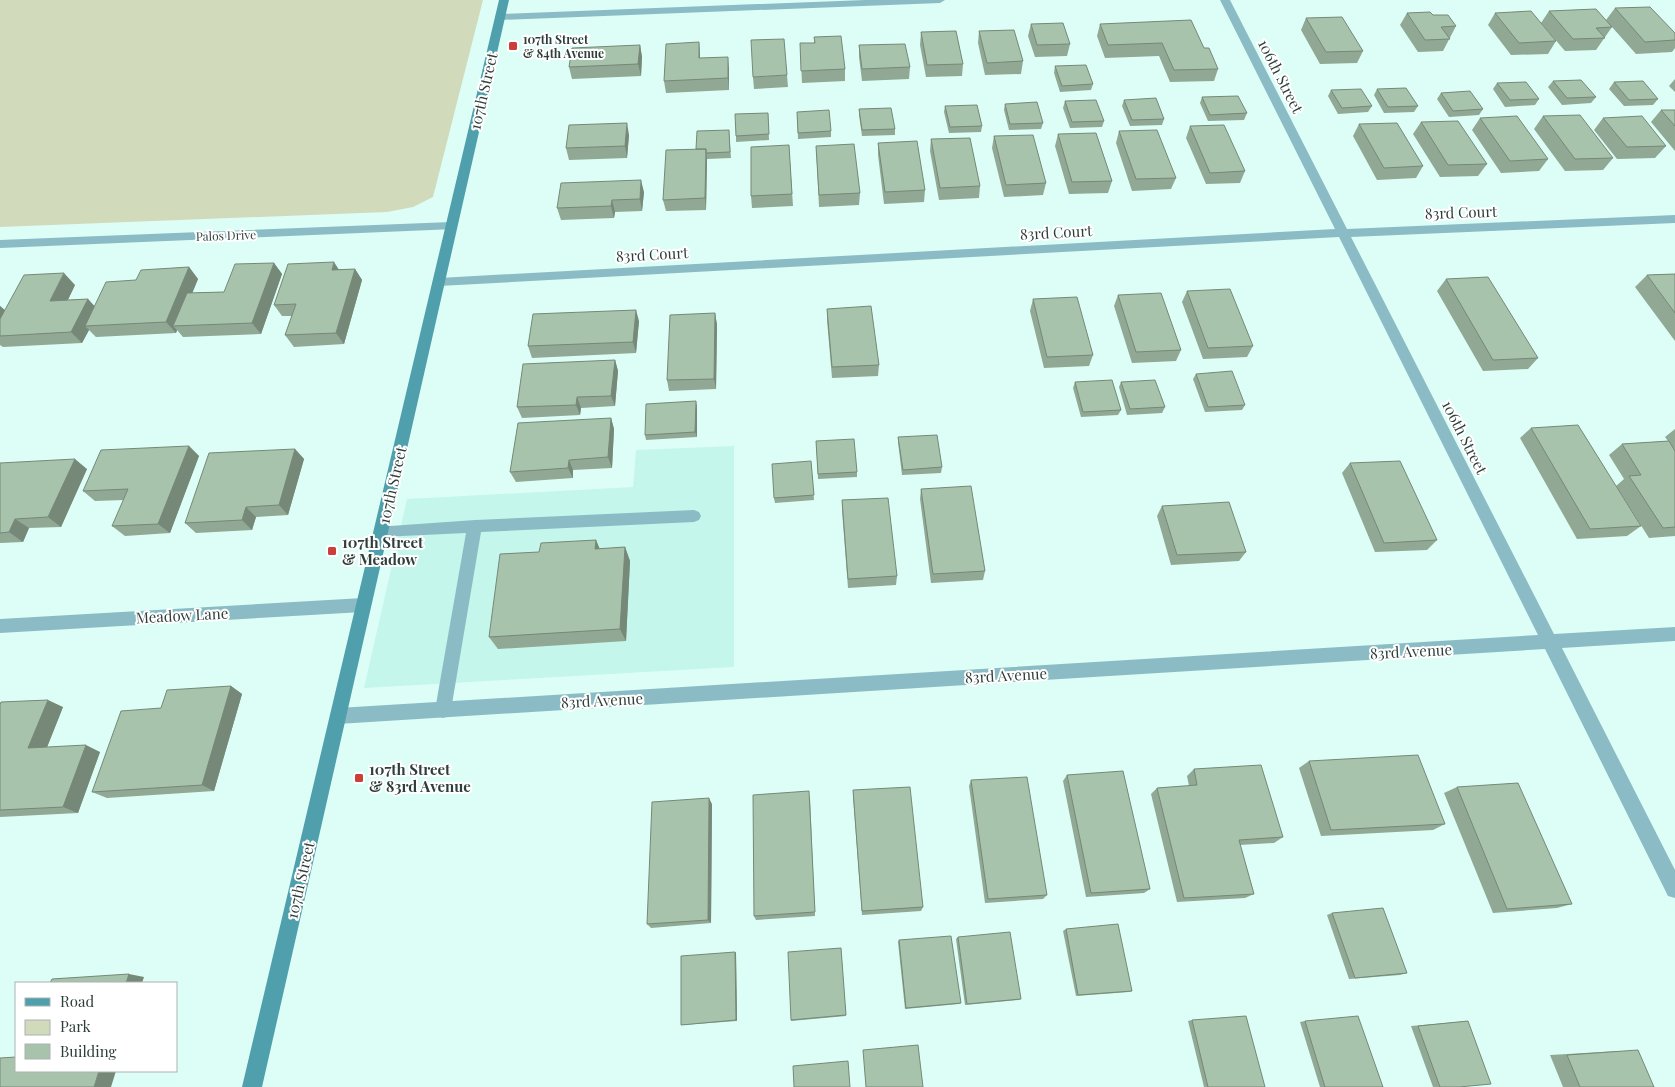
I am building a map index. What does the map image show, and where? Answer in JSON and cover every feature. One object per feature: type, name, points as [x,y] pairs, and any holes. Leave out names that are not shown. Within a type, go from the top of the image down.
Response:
[{"type":"street","name":"107th Street","points":[[252,1087],[504,0]]},
{"type":"street","points":[[500,17],[940,0]]},
{"type":"street","name":"106th Street","points":[[1225,0],[1675,889]]},
{"type":"street","name":"83rd Court","points":[[439,282],[1342,233],[1675,219]]},
{"type":"street","name":"Palos Drive","points":[[0,244],[451,226]]},
{"type":"street","points":[[381,531],[694,516]]},
{"type":"street","points":[[443,710],[475,526]]},
{"type":"street","name":"Meadow Lane","points":[[0,626],[363,605]]},
{"type":"street","name":"83rd Avenue","points":[[338,716],[1675,634]]},
{"type":"shaded area","points":[[734,446],[734,667],[364,688],[407,499],[633,487],[636,450]]},
{"type":"green space","points":[[0,0],[483,0],[433,197],[413,207],[387,212],[0,227]]},
{"type":"building","points":[[1650,7],[1675,33],[1675,40],[1645,42],[1615,8]]},
{"type":"building","points":[[1596,9],[1612,27],[1596,28],[1605,38],[1573,39],[1549,11]]},
{"type":"building","points":[[1531,11],[1556,41],[1519,43],[1495,13]]},
{"type":"building","points":[[1430,12],[1433,15],[1448,15],[1456,26],[1441,27],[1450,39],[1425,40],[1407,13]]},
{"type":"building","points":[[1342,17],[1363,51],[1326,52],[1306,18]]},
{"type":"building","points":[[1191,20],[1204,48],[1209,48],[1218,69],[1174,70],[1162,43],[1108,45],[1100,24]]},
{"type":"building","points":[[1063,23],[1070,44],[1037,45],[1031,24]]},
{"type":"building","points":[[1014,30],[1023,61],[987,63],[979,31]]},
{"type":"building","points":[[956,31],[963,64],[927,65],[921,32]]},
{"type":"building","points":[[841,36],[845,69],[801,71],[800,43],[815,43],[814,37]]},
{"type":"building","points":[[784,39],[787,75],[753,77],[751,40]]},
{"type":"building","points":[[699,42],[699,58],[728,57],[728,78],[664,81],[666,44]]},
{"type":"building","points":[[905,44],[910,67],[862,69],[859,45]]},
{"type":"building","points":[[640,45],[638,64],[569,67],[572,48]]},
{"type":"building","points":[[1086,65],[1093,84],[1062,86],[1055,66]]},
{"type":"building","points":[[1581,80],[1596,97],[1567,98],[1553,81]]},
{"type":"building","points":[[1643,81],[1658,99],[1629,100],[1614,82]]},
{"type":"building","points":[[1526,82],[1539,99],[1510,100],[1497,83]]},
{"type":"building","points":[[1406,88],[1418,106],[1388,107],[1377,89]]},
{"type":"building","points":[[1361,89],[1372,106],[1342,108],[1331,90]]},
{"type":"building","points":[[1470,91],[1483,109],[1453,111],[1441,93]]},
{"type":"building","points":[[1238,96],[1247,113],[1210,115],[1202,97]]},
{"type":"building","points":[[1156,98],[1164,119],[1132,120],[1124,100]]},
{"type":"building","points":[[1096,100],[1104,121],[1072,122],[1065,101]]},
{"type":"building","points":[[1037,102],[1043,123],[1010,124],[1005,104]]},
{"type":"building","points":[[977,105],[982,126],[950,127],[945,106]]},
{"type":"building","points":[[891,108],[895,129],[862,130],[859,109]]},
{"type":"building","points":[[829,110],[831,131],[798,133],[797,112]]},
{"type":"building","points":[[1661,110],[1675,110],[1675,126]]},
{"type":"building","points":[[768,113],[769,134],[736,136],[735,114]]},
{"type":"building","points":[[1580,115],[1613,158],[1575,159],[1543,116]]},
{"type":"building","points":[[1517,116],[1548,159],[1510,161],[1480,118]]},
{"type":"building","points":[[1642,116],[1666,146],[1627,147],[1603,118]]},
{"type":"building","points":[[1458,121],[1487,164],[1448,165],[1421,122]]},
{"type":"building","points":[[627,123],[625,146],[566,148],[569,125]]},
{"type":"building","points":[[1397,123],[1423,166],[1384,168],[1359,124]]},
{"type":"building","points":[[1224,125],[1245,171],[1210,173],[1190,126]]},
{"type":"building","points":[[729,130],[730,152],[706,153],[706,149],[696,149],[697,131]]},
{"type":"building","points":[[1157,130],[1176,178],[1136,179],[1119,131]]},
{"type":"building","points":[[1096,133],[1112,181],[1072,182],[1058,134]]},
{"type":"building","points":[[1033,135],[1046,183],[1006,185],[994,136]]},
{"type":"building","points":[[970,138],[980,186],[940,188],[931,139]]},
{"type":"building","points":[[917,141],[925,190],[885,192],[878,143]]},
{"type":"building","points":[[854,144],[860,193],[819,195],[816,146]]},
{"type":"building","points":[[789,145],[792,194],[751,196],[751,147]]},
{"type":"building","points":[[706,149],[705,198],[663,200],[666,150]]},
{"type":"building","points":[[641,180],[640,199],[612,200],[611,206],[557,208],[561,183]]},
{"type":"building","points":[[334,262],[332,270],[355,269],[336,333],[285,335],[296,304],[274,305],[288,264]]},
{"type":"building","points":[[274,263],[252,323],[173,326],[187,293],[224,292],[235,264]]},
{"type":"building","points":[[189,267],[166,322],[85,326],[106,282],[136,280],[141,270]]},
{"type":"building","points":[[64,273],[50,301],[88,299],[71,332],[0,336],[0,319],[24,275]]},
{"type":"building","points":[[1675,274],[1675,313],[1647,275]]},
{"type":"building","points":[[1488,277],[1538,358],[1493,360],[1446,279]]},
{"type":"building","points":[[1230,289],[1253,346],[1208,348],[1187,291]]},
{"type":"building","points":[[1161,293],[1181,350],[1136,352],[1118,295]]},
{"type":"building","points":[[1077,297],[1093,355],[1047,357],[1033,299]]},
{"type":"building","points":[[871,306],[879,365],[832,367],[827,309]]},
{"type":"building","points":[[636,310],[633,342],[528,346],[533,314]]},
{"type":"building","points":[[715,313],[714,379],[667,380],[670,315]]},
{"type":"building","points":[[615,360],[611,396],[577,397],[576,405],[517,407],[523,364]]},
{"type":"building","points":[[1232,371],[1245,405],[1208,407],[1196,374]]},
{"type":"building","points":[[1112,380],[1121,410],[1083,412],[1075,382]]},
{"type":"building","points":[[1155,380],[1165,407],[1130,409],[1121,382]]},
{"type":"building","points":[[696,401],[695,432],[645,435],[646,404]]},
{"type":"building","points":[[611,418],[608,457],[569,460],[568,468],[510,472],[518,423]]},
{"type":"building","points":[[1578,425],[1641,526],[1590,529],[1531,428]]},
{"type":"building","points":[[937,435],[942,467],[903,470],[898,437]]},
{"type":"building","points":[[854,439],[857,472],[818,474],[816,441]]},
{"type":"building","points":[[1669,441],[1675,451],[1675,527],[1663,528],[1629,476],[1641,475],[1622,444]]},
{"type":"building","points":[[189,446],[158,524],[112,526],[128,489],[83,491],[101,450]]},
{"type":"building","points":[[295,449],[279,505],[246,507],[242,520],[185,523],[209,453]]},
{"type":"building","points":[[75,459],[48,517],[15,519],[9,532],[0,533],[0,463]]},
{"type":"building","points":[[811,461],[814,495],[774,498],[772,464]]},
{"type":"building","points":[[1400,461],[1437,540],[1384,543],[1350,463]]},
{"type":"building","points":[[971,486],[985,571],[933,574],[921,489]]},
{"type":"building","points":[[888,498],[897,576],[848,579],[842,500]]},
{"type":"building","points":[[1229,502],[1246,552],[1177,555],[1162,506]]},
{"type":"building","points":[[596,540],[595,549],[625,547],[620,629],[489,637],[500,554],[539,552],[541,543]]},
{"type":"building","points":[[231,686],[202,785],[92,792],[121,711],[161,708],[167,690]]},
{"type":"building","points":[[48,700],[28,748],[86,745],[63,807],[0,810],[1,702]]},
{"type":"building","points":[[1418,755],[1445,824],[1331,830],[1309,761]]},
{"type":"building","points":[[1261,765],[1283,837],[1239,840],[1254,894],[1184,898],[1157,788],[1197,785],[1194,769]]},
{"type":"building","points":[[1123,771],[1150,889],[1091,893],[1067,775]]},
{"type":"building","points":[[1027,777],[1047,895],[988,899],[971,780]]},
{"type":"building","points":[[1518,783],[1572,904],[1507,909],[1457,787]]},
{"type":"building","points":[[910,787],[923,907],[862,911],[853,790]]},
{"type":"building","points":[[809,791],[815,912],[754,916],[753,795]]},
{"type":"building","points":[[709,798],[708,920],[647,924],[652,802]]},
{"type":"building","points":[[1383,908],[1407,973],[1355,978],[1332,913]]},
{"type":"building","points":[[1118,924],[1132,991],[1078,995],[1066,929]]},
{"type":"building","points":[[1010,932],[1021,999],[967,1004],[958,937]]},
{"type":"building","points":[[951,936],[961,1003],[906,1008],[899,940]]},
{"type":"building","points":[[841,948],[846,1015],[791,1020],[788,952]]},
{"type":"building","points":[[735,952],[736,1020],[681,1025],[681,956]]},
{"type":"building","points":[[129,974],[126,982],[50,982],[52,979]]},
{"type":"building","points":[[1246,1016],[1265,1087],[1208,1087],[1192,1020]]},
{"type":"building","points":[[1358,1016],[1383,1087],[1325,1087],[1305,1021]]},
{"type":"building","points":[[1468,1021],[1491,1084],[1440,1087],[1418,1026]]},
{"type":"building","points":[[918,1045],[923,1087],[866,1087],[863,1050]]},
{"type":"building","points":[[1638,1050],[1654,1087],[1580,1087],[1567,1055]]},
{"type":"building","points":[[15,1057],[15,1072],[99,1072],[94,1087],[0,1087],[0,1058]]},
{"type":"building","points":[[848,1061],[850,1087],[794,1087],[793,1066]]},
{"type":"place","name":"107th Street & 84th Avenue","points":[[513,46]]},
{"type":"place","name":"107th Street & Meadow","points":[[332,551]]},
{"type":"place","name":"107th Street & 83rd Avenue","points":[[359,778]]}]
